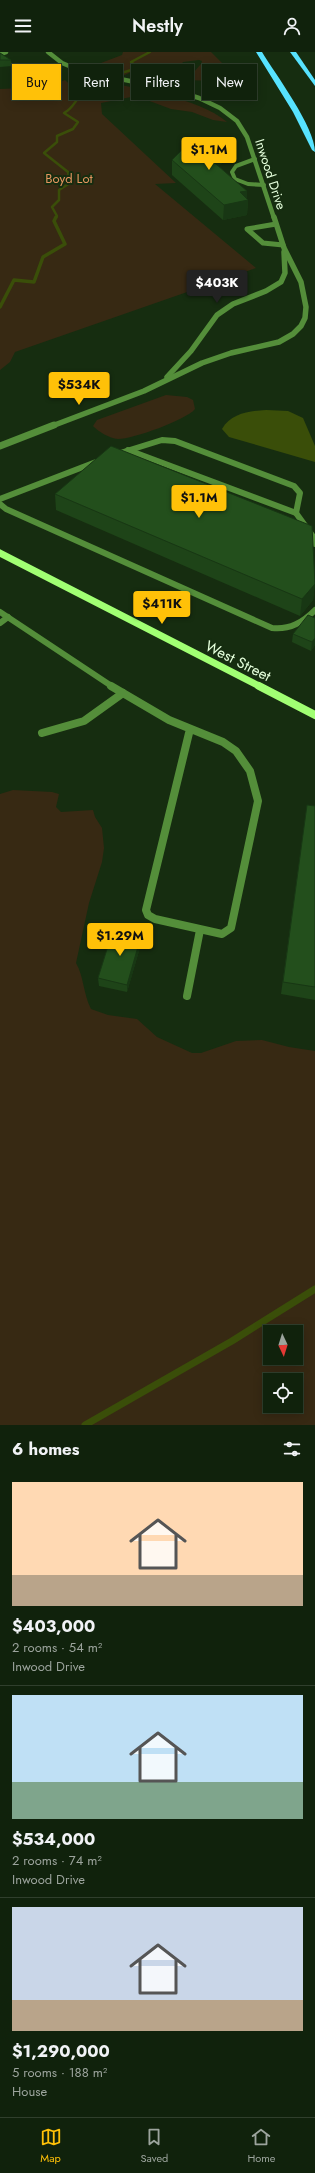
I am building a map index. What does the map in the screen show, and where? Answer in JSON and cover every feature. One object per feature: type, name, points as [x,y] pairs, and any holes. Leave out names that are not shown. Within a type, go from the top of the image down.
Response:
[{"type":"highway","points":[[259,52],[296,112],[315,150]]},
{"type":"highway","points":[[293,52],[315,84]]},
{"type":"main road","name":"West Street","points":[[0,553],[315,715]]},
{"type":"street","points":[[0,54],[6,52]]},
{"type":"street","name":"Inwood Drive","points":[[0,446],[135,394],[184,370],[222,356],[279,342],[299,328],[305,318],[305,302],[299,276],[284,247],[243,126],[235,117],[218,106],[181,92],[81,71],[58,61],[48,52]]},
{"type":"street","name":"Inwood Drive","points":[[164,380],[191,351],[217,315],[233,304],[266,291],[281,282],[285,273],[284,247]]},
{"type":"lane","points":[[255,160],[236,166],[232,172],[235,179],[248,184],[264,185]]},
{"type":"lane","points":[[276,224],[247,229],[262,244],[284,247]]},
{"type":"lane","points":[[114,455],[162,440],[172,440],[291,484],[299,490],[300,495],[296,513]]},
{"type":"lane","points":[[128,450],[296,513],[314,538],[315,544]]},
{"type":"lane","points":[[0,499],[99,461]]},
{"type":"lane","points":[[0,504],[6,509],[272,628],[279,629],[300,624],[315,610]]},
{"type":"lane","points":[[0,612],[123,693],[170,720],[229,746],[238,754],[255,783],[258,801],[231,928],[222,934],[153,919],[148,915],[146,910],[190,729]]},
{"type":"lane","points":[[0,623],[8,617]]},
{"type":"lane","points":[[42,733],[84,721],[123,693]]},
{"type":"lane","points":[[187,996],[200,930]]},
{"type":"green space","points":[[123,52],[211,52],[223,64],[202,64],[202,81],[194,80],[194,72],[202,61],[199,60],[183,62],[181,64],[131,64],[131,72],[125,75],[123,75],[123,64],[100,64],[122,55]]},
{"type":"green space","name":"Boyd Lot","points":[[65,80],[69,84],[69,100],[116,100],[101,103],[102,114],[176,183],[155,184],[256,268],[15,352],[10,362],[0,370],[0,89],[12,88],[12,100],[61,100],[61,82]]},
{"type":"green space","points":[[123,85],[131,87],[131,97],[123,99]]},
{"type":"green space","points":[[147,100],[182,100],[214,113],[227,122],[213,120],[192,112],[171,109]]},
{"type":"green space","points":[[166,395],[187,397],[193,400],[195,409],[171,423],[125,438],[118,439],[111,437],[93,426],[97,420]]},
{"type":"green space","points":[[13,790],[52,792],[59,794],[56,807],[61,812],[93,810],[95,817],[102,828],[104,848],[102,862],[89,903],[76,963],[81,974],[86,997],[91,1009],[108,1015],[137,1019],[157,1037],[192,1053],[201,1053],[236,1041],[262,1040],[289,1047],[315,1051],[315,1425],[0,1425],[0,794]]},
{"type":"shaded area","points":[[266,410],[288,411],[303,418],[315,446],[315,462],[229,437],[222,429],[230,419],[236,416],[247,412]]},
{"type":"building","points":[[0,53],[11,60],[0,60]]},
{"type":"building","points":[[195,137],[228,144],[209,158],[247,191],[240,192],[248,200],[224,205],[172,160]]},
{"type":"building","points":[[111,446],[312,526],[315,584],[302,599],[55,494]]},
{"type":"building","points":[[308,615],[315,618],[315,638],[312,642],[293,634]]},
{"type":"building","points":[[307,805],[315,806],[315,987],[283,982]]},
{"type":"building","points":[[113,930],[141,936],[127,985],[98,978]]},
{"type":"waterway","points":[[123,72],[138,68],[131,62],[150,52]]},
{"type":"waterway","points":[[56,218],[57,216],[52,207],[59,200],[59,190],[70,183],[68,172],[44,153],[57,142],[57,136],[73,129],[78,122],[64,113],[71,108],[77,100]]},
{"type":"waterway","points":[[0,307],[14,280],[34,282],[43,257],[65,244],[54,221],[56,217]]},
{"type":"waterway","points":[[85,1425],[232,1341],[315,1289]]}]
